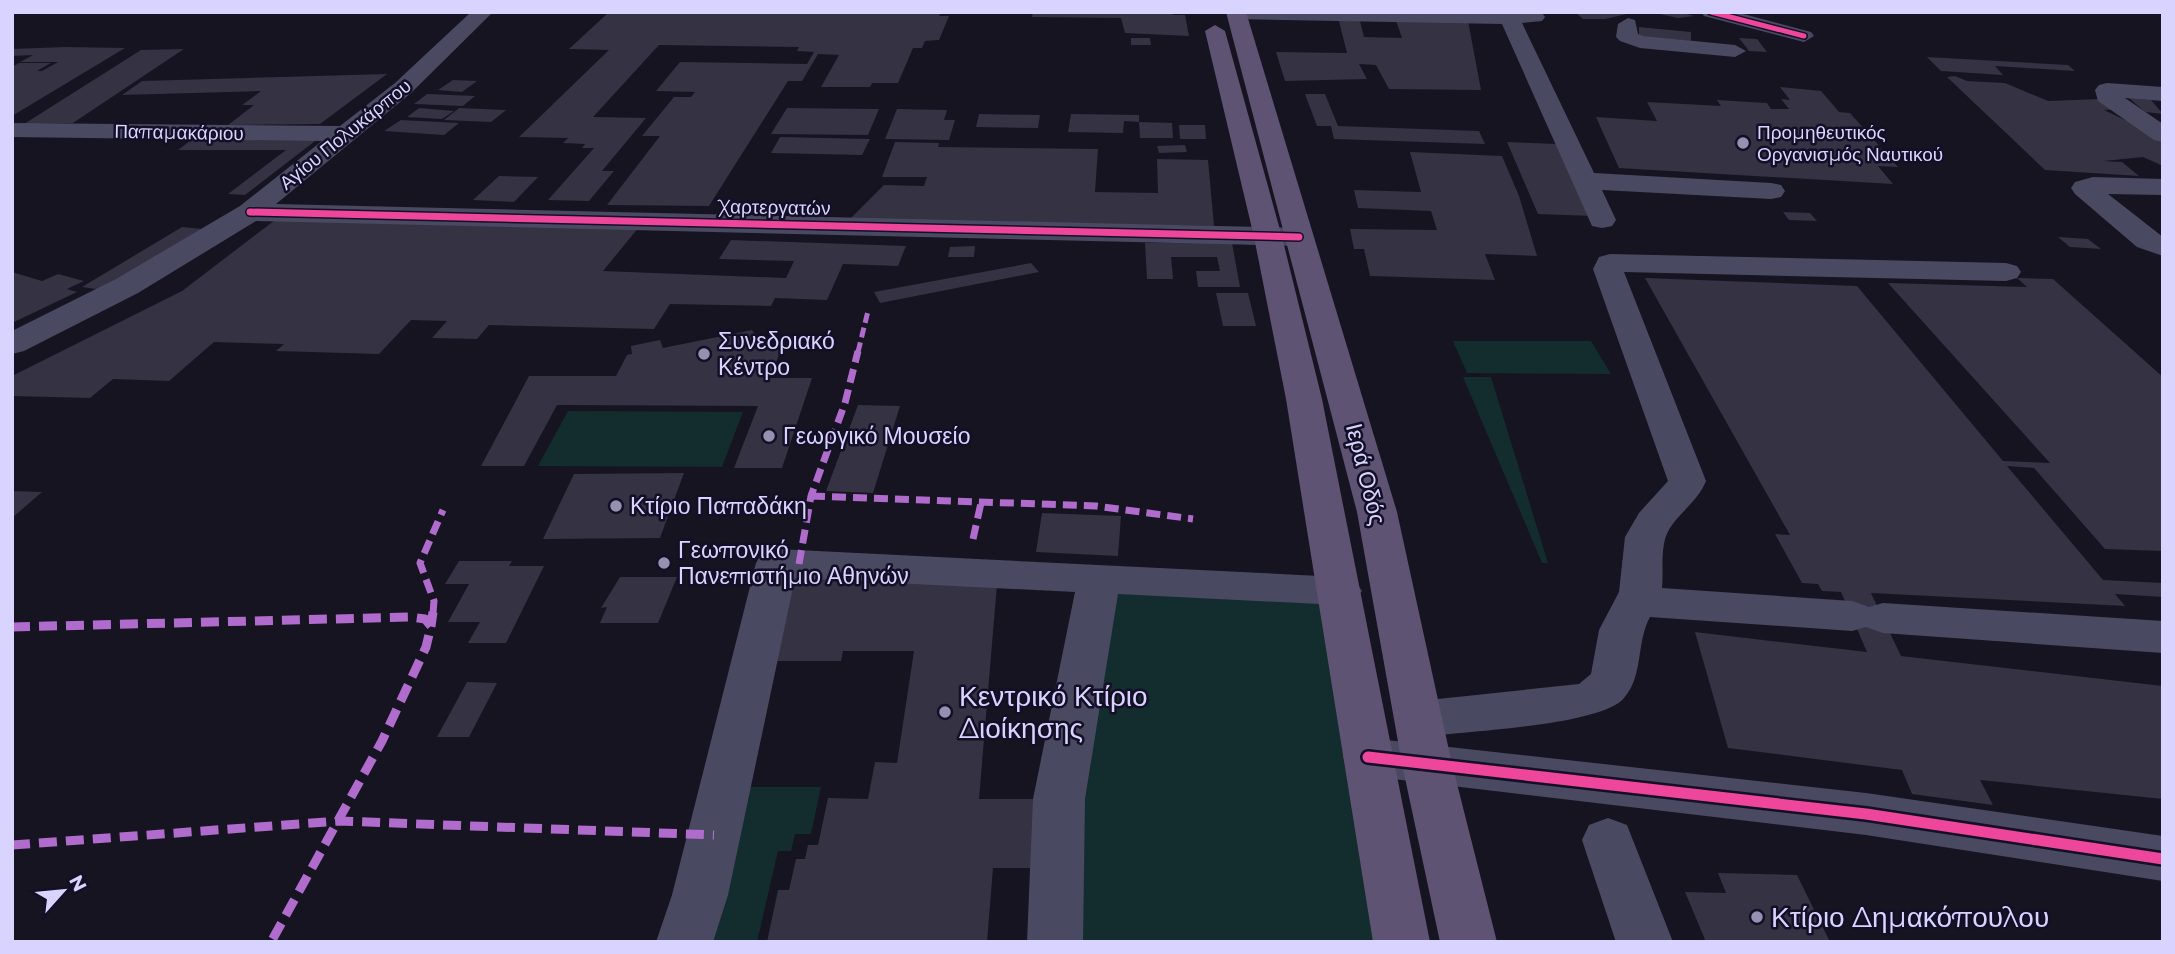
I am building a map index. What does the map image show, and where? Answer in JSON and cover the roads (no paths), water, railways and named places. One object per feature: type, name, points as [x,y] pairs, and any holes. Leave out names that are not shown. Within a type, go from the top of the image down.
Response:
[{"type":"main road","name":"Ιερά Οδός","points":[[1210,12],[1377,512],[1423,742],[1469,942]]},
{"type":"main road","name":"Ιερά Οδός","points":[[1236,13],[1284,237],[1304,399],[1402,942]]},
{"type":"street","name":"Αγίου Πολυκάρπου","points":[[12,344],[127,286],[250,212],[424,69],[484,12]]},
{"type":"street","points":[[1711,12],[1804,36]]},
{"type":"street","points":[[1236,13],[1523,18],[1602,220]]},
{"type":"street","points":[[1629,24],[1626,35],[1635,41],[1706,55],[1735,51]]},
{"type":"street","points":[[2163,94],[2107,90],[2106,96],[2163,135]]},
{"type":"street","name":"Παπαμακάριου","points":[[12,130],[346,134]]},
{"type":"street","points":[[1585,181],[1771,191]]},
{"type":"street","points":[[2163,187],[2093,185],[2085,188],[2147,241],[2163,247]]},
{"type":"street","name":"Χαρτεργατών","points":[[250,212],[1284,237]]},
{"type":"street","points":[[1368,757],[1580,701],[1601,695],[1608,689],[1615,674],[1617,644],[1623,620],[1638,601],[1642,589],[1648,531],[1684,493],[1687,481],[1608,269],[1610,263],[2006,272]]},
{"type":"street","points":[[684,942],[700,895],[777,563],[1340,591]]},
{"type":"street","points":[[1055,942],[1059,799],[1099,578]]},
{"type":"street","points":[[1638,601],[2163,637]]},
{"type":"street","points":[[1423,742],[2055,838],[2163,859]]},
{"type":"street","points":[[1608,840],[1645,942]]},
{"type":"place","name":"Προμηθευτικός Οργανισμός Ναυτικού","points":[[1743,143]]},
{"type":"place","name":"Συνεδριακό Κέντρο","points":[[704,354]]},
{"type":"place","name":"Γεωργικό Μουσείο","points":[[769,436]]},
{"type":"place","name":"Κτίριο Παπαδάκη","points":[[616,506]]},
{"type":"place","name":"Γεωπονικό Πανεπιστήμιο Αθηνών","points":[[664,563]]},
{"type":"place","name":"Κεντρικό Κτίριο Διοίκησης","points":[[945,712]]},
{"type":"place","name":"Κτίριο Δημακόπουλου","points":[[1757,917]]}]
